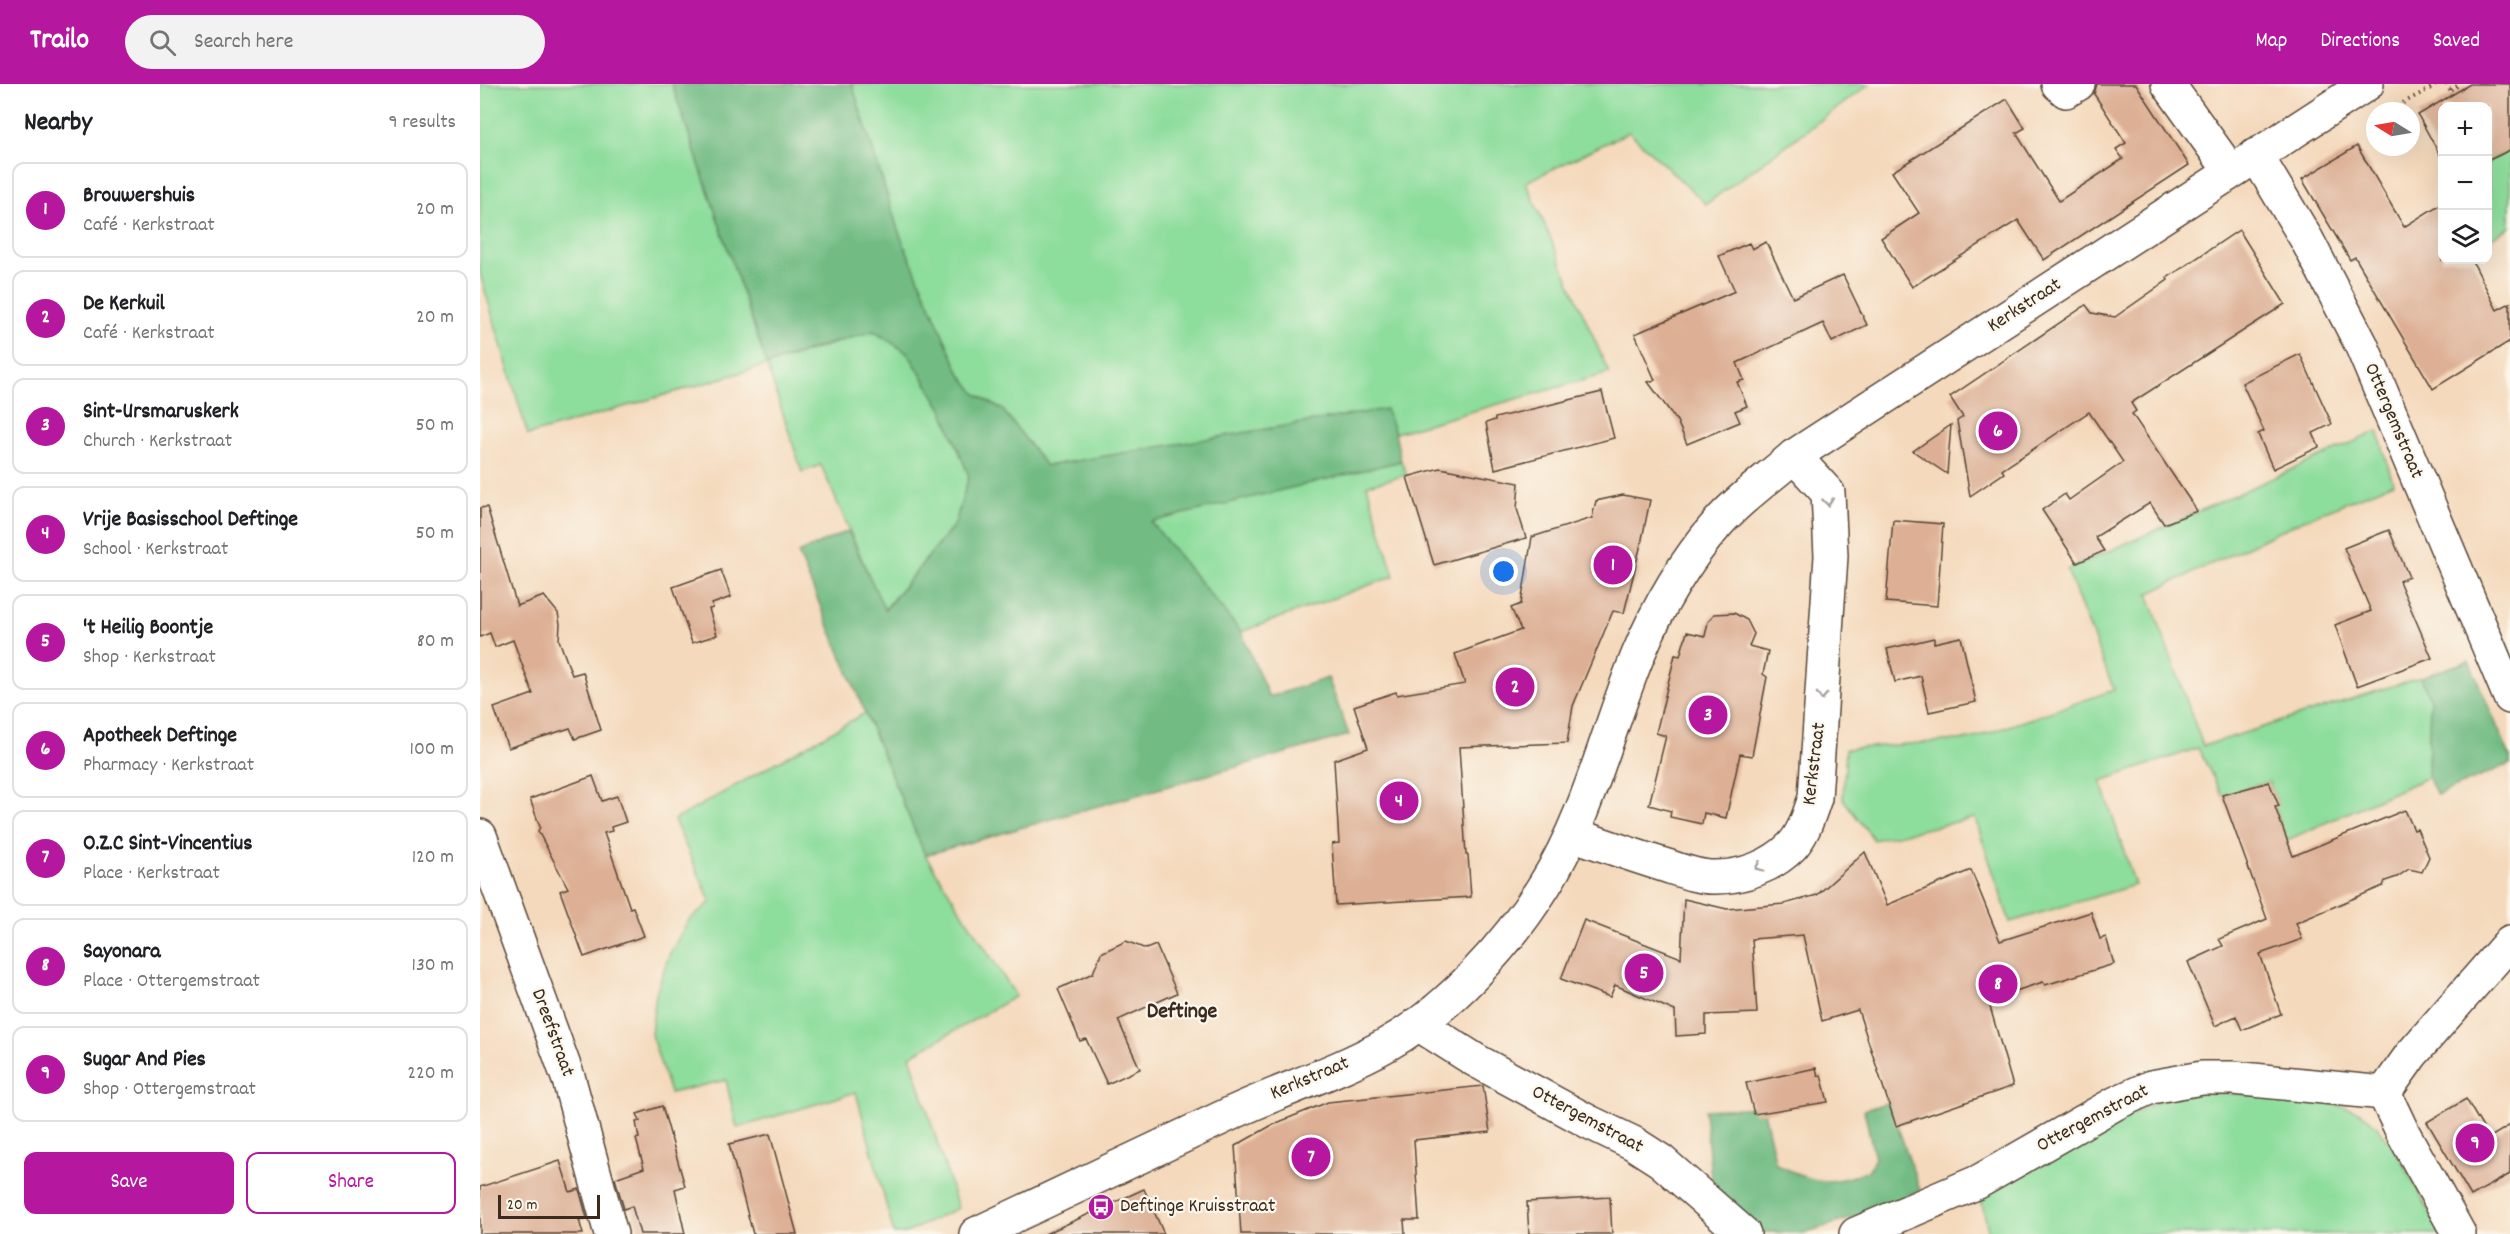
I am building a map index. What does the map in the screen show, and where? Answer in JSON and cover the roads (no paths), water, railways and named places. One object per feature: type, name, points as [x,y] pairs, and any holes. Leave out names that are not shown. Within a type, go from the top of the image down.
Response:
[{"type":"street","points":[[2058,84],[2066,91],[2078,84]]},
{"type":"street","name":"Ottergemstraat","points":[[2168,84],[2243,164],[2307,240],[2361,344],[2510,697]]},
{"type":"street","name":"Kerkstraat","points":[[976,1234],[1247,1106],[1389,1044],[1447,1001],[1495,950],[1543,888],[1558,862],[1572,834],[1638,654],[1692,557],[1718,524],[1794,456],[2367,84]]},
{"type":"street","name":"Kerkstraat","points":[[1572,834],[1633,856],[1714,878],[1762,867],[1791,846],[1803,828],[1815,798],[1831,556],[1828,493],[1794,456]]},
{"type":"street","name":"Dreefstraat","points":[[480,836],[569,1080],[611,1234]]},
{"type":"street","points":[[2459,1234],[2402,1131],[2384,1093],[2411,1055],[2510,942]]},
{"type":"street","name":"Ottergemstraat","points":[[1418,1024],[1475,1060],[1633,1143],[1661,1161],[1744,1234]]},
{"type":"street","name":"Ottergemstraat","points":[[1856,1234],[1978,1182],[2116,1103],[2151,1087],[2182,1080],[2223,1078],[2384,1093]]},
{"type":"place","name":"Apotheek Deftinge","points":[[1998,431]]},
{"type":"place","name":"Brouwershuis","points":[[1613,565]]},
{"type":"place","name":"De Kerkuil","points":[[1515,687]]},
{"type":"place","name":"Sint-Ursmaruskerk","points":[[1708,715]]},
{"type":"place","name":"Vrije Basisschool Deftinge","points":[[1399,801]]},
{"type":"place","name":"'t Heilig Boontje","points":[[1644,973]]},
{"type":"place","name":"Sayonara","points":[[1998,984]]},
{"type":"place","name":"Sugar And Pies","points":[[2475,1143]]},
{"type":"place","name":"O.Z.C Sint-Vincentius","points":[[1311,1157]]},
{"type":"place","name":"Deftinge Kruisstraat","points":[[1101,1207]]},
{"type":"district","name":"Deftinge","points":[[1182,1012]]}]
